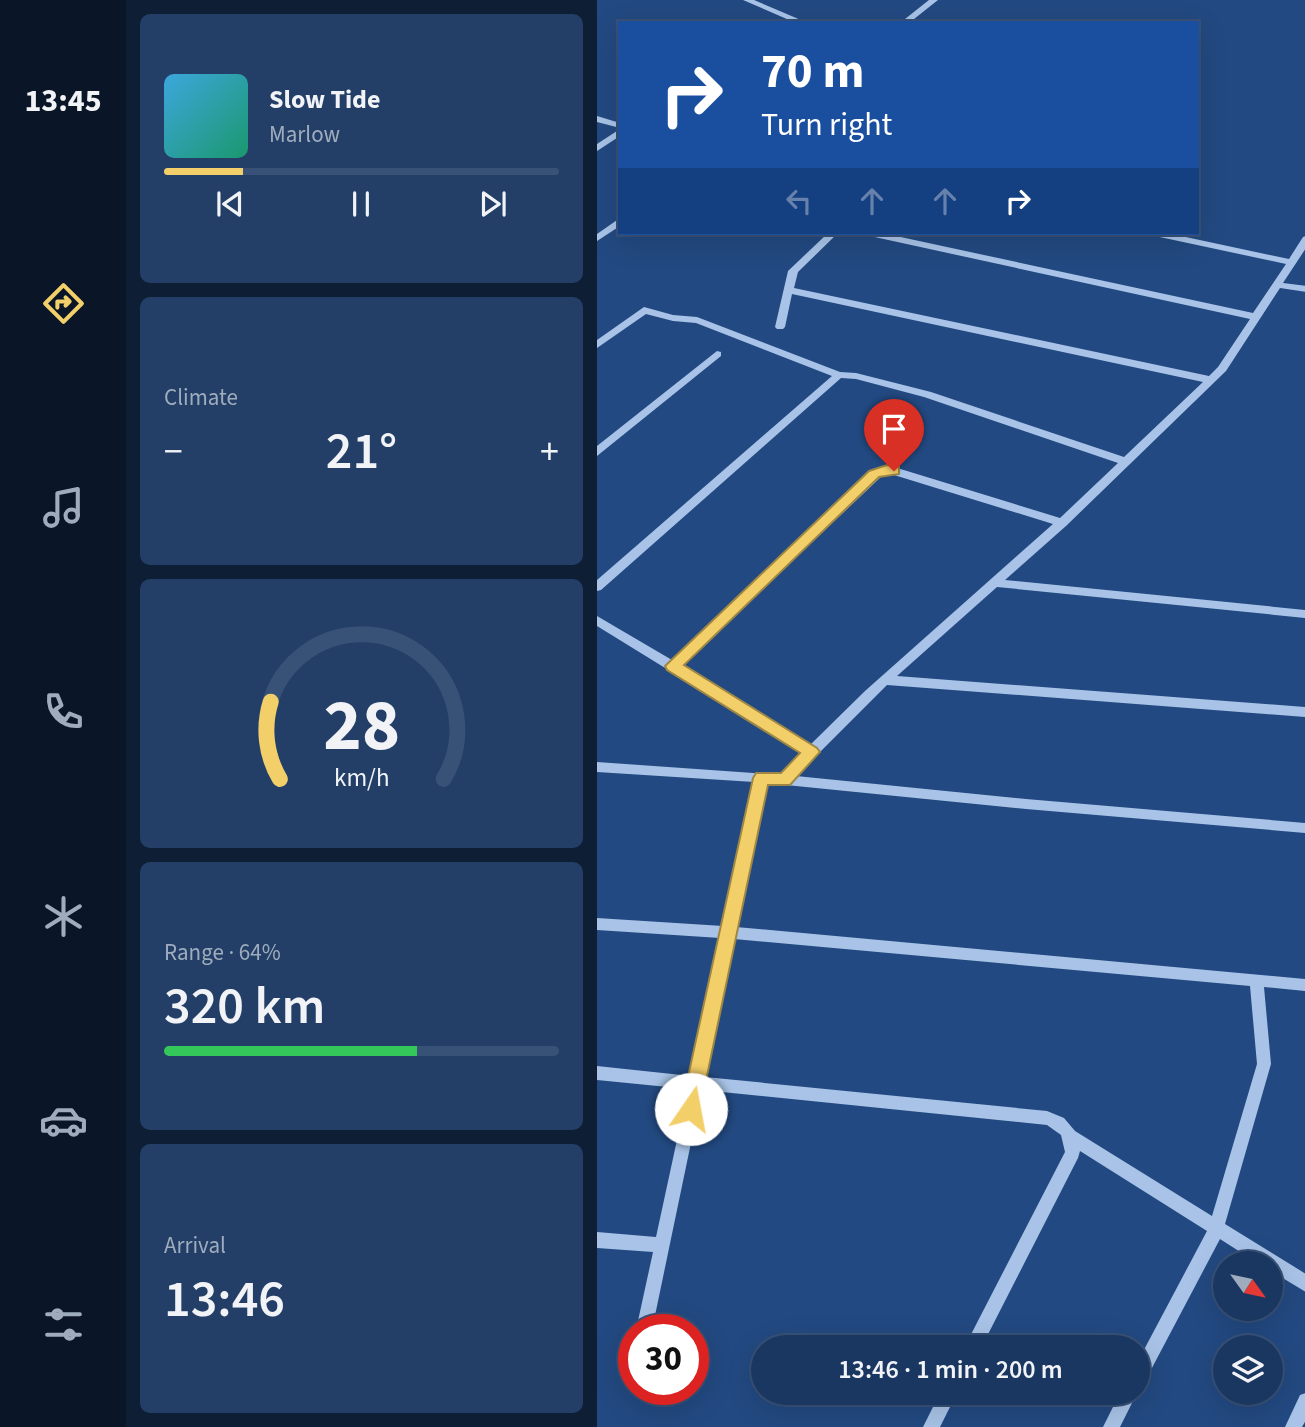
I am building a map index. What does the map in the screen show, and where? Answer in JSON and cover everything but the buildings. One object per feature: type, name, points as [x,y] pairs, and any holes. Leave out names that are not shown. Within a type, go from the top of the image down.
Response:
[{"type":"street","points":[[747,0],[799,21]]},
{"type":"street","points":[[907,21],[934,0]]},
{"type":"street","points":[[597,119],[618,125]]},
{"type":"street","points":[[597,148],[618,133]]},
{"type":"street","points":[[597,238],[618,222]]},
{"type":"street","points":[[780,327],[797,265],[831,235]]},
{"type":"street","points":[[879,235],[1256,317]]},
{"type":"street","points":[[1164,235],[1292,262]]},
{"type":"street","points":[[784,780],[885,680],[1062,523],[1222,369],[1305,239]]},
{"type":"street","points":[[1277,285],[1305,289]]},
{"type":"street","points":[[788,290],[1211,380]]},
{"type":"street","points":[[597,345],[644,310],[673,318],[697,320],[839,375],[856,376],[927,394],[1126,461]]},
{"type":"street","points":[[597,452],[717,354]]},
{"type":"street","points":[[597,587],[839,375]]},
{"type":"street","points":[[673,666],[880,471],[894,471],[1062,523]]},
{"type":"street","points":[[994,583],[1305,614]]},
{"type":"street","points":[[597,620],[812,752]]},
{"type":"street","points":[[885,680],[1305,712]]},
{"type":"street","points":[[597,767],[761,778],[1305,828]]},
{"type":"street","points":[[647,1314],[761,778]]},
{"type":"street","points":[[597,924],[728,932],[1305,985]]},
{"type":"street","points":[[1150,1354],[1216,1230],[1264,1064],[1256,980]]},
{"type":"street","points":[[597,1073],[1047,1118],[1064,1124],[1072,1137],[1305,1284]]},
{"type":"street","points":[[979,1335],[1073,1153],[1072,1137]]},
{"type":"street","points":[[597,1240],[662,1245]]},
{"type":"street","points":[[1293,1427],[1305,1401]]},
{"type":"street","points":[[931,1427],[943,1405]]},
{"type":"street","points":[[1111,1427],[1123,1405]]},
{"type":"route","points":[[691,1109],[761,778],[784,780],[812,752],[673,666],[874,474],[887,469],[894,471]]}]
